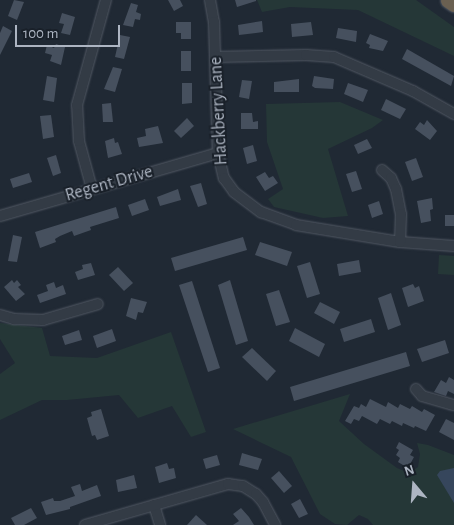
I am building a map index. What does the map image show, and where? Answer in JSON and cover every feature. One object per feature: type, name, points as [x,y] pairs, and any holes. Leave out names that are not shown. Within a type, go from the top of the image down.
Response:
[{"type":"highway","points":[[448,0],[454,4]]},
{"type":"street","points":[[92,189],[78,136],[77,105],[106,0]]},
{"type":"street","name":"Hackberry Lane","points":[[210,0],[214,22],[220,168],[229,185],[241,198],[261,212],[296,225],[400,242],[454,246]]},
{"type":"street","points":[[215,58],[306,55],[334,57],[413,91],[454,114]]},
{"type":"street","name":"Regent Drive","points":[[0,216],[218,153]]},
{"type":"street","points":[[382,170],[391,178],[396,189],[401,214],[400,242]]},
{"type":"street","points":[[0,316],[14,319],[43,320],[98,304]]},
{"type":"street","points":[[416,389],[422,396],[454,405]]},
{"type":"street","points":[[85,525],[220,485],[237,484],[249,488],[261,498],[275,525]]},
{"type":"street","points":[[154,505],[160,525]]},
{"type":"shaded area","points":[[257,0],[416,0],[454,27],[454,56],[358,10],[290,7],[262,12]]},
{"type":"shaded area","points":[[340,102],[383,120],[372,128],[328,149],[348,216],[323,218],[274,207],[268,199],[283,189],[267,142],[266,104]]},
{"type":"shaded area","points":[[439,255],[454,256],[454,275],[438,274]]},
{"type":"shaded area","points":[[0,323],[42,328],[50,356],[97,358],[171,332],[206,432],[191,437],[172,406],[138,418],[119,395],[67,400],[42,400],[0,420],[0,374],[15,363],[0,339]]},
{"type":"shaded area","points":[[350,394],[339,421],[364,444],[397,468],[409,473],[418,467],[420,454],[417,443],[454,455],[454,525],[373,525],[368,519],[359,515],[347,525],[335,524],[320,514],[291,457],[233,429]]},
{"type":"water","points":[[454,468],[454,503],[437,475],[440,471]]},
{"type":"building","points":[[14,0],[24,2],[17,20],[8,16]]},
{"type":"building","points":[[168,0],[180,0],[183,6],[174,11]]},
{"type":"building","points":[[235,0],[256,0],[256,1],[237,7]]},
{"type":"building","points":[[131,3],[138,5],[136,12],[141,14],[140,20],[135,19],[133,27],[123,25]]},
{"type":"building","points":[[62,13],[75,17],[70,35],[61,33],[64,24],[59,23]]},
{"type":"building","points":[[262,21],[263,32],[239,35],[238,25]]},
{"type":"building","points":[[176,22],[191,22],[191,39],[181,39],[181,33],[176,33]]},
{"type":"building","points":[[311,22],[313,35],[292,37],[291,24]]},
{"type":"building","points":[[3,26],[12,31],[0,55],[0,33]]},
{"type":"building","points":[[338,28],[357,31],[356,42],[336,38]]},
{"type":"building","points":[[370,34],[388,41],[383,51],[369,48],[370,45],[366,43]]},
{"type":"building","points":[[120,35],[130,37],[124,59],[115,57]]},
{"type":"building","points":[[56,44],[65,47],[61,65],[50,61],[52,55],[45,53],[47,45],[54,48]]},
{"type":"building","points":[[407,49],[454,76],[451,86],[402,59]]},
{"type":"building","points":[[181,51],[191,51],[191,71],[181,71]]},
{"type":"building","points":[[113,67],[122,69],[115,92],[104,89]]},
{"type":"building","points":[[47,76],[57,78],[54,102],[43,100]]},
{"type":"building","points":[[314,76],[334,79],[333,89],[315,88],[312,86]]},
{"type":"building","points":[[299,79],[299,92],[274,92],[274,82]]},
{"type":"building","points":[[242,80],[252,81],[249,99],[239,97]]},
{"type":"building","points":[[182,83],[192,83],[192,103],[182,104]]},
{"type":"building","points":[[348,83],[368,90],[363,102],[344,94]]},
{"type":"building","points":[[386,99],[406,109],[400,119],[381,110]]},
{"type":"building","points":[[111,103],[113,122],[103,122],[102,104]]},
{"type":"building","points":[[241,113],[252,113],[253,122],[258,121],[258,129],[241,129]]},
{"type":"building","points":[[51,115],[54,137],[43,139],[40,116]]},
{"type":"building","points":[[187,118],[194,126],[181,138],[174,131]]},
{"type":"building","points":[[427,120],[437,131],[430,140],[415,129],[420,122],[424,125]]},
{"type":"building","points":[[158,126],[163,143],[139,147],[137,138],[146,136],[145,129]]},
{"type":"building","points":[[114,138],[115,143],[118,142],[122,154],[108,158],[105,141]]},
{"type":"building","points":[[367,139],[372,148],[358,154],[354,145]]},
{"type":"building","points":[[253,145],[257,161],[247,164],[243,148]]},
{"type":"building","points":[[56,155],[61,173],[53,176],[47,158]]},
{"type":"building","points":[[416,158],[423,177],[412,181],[405,162]]},
{"type":"building","points":[[356,171],[362,189],[352,192],[346,174]]},
{"type":"building","points":[[265,172],[269,178],[273,176],[278,183],[265,191],[256,177]]},
{"type":"building","points":[[29,173],[32,182],[13,188],[10,179]]},
{"type":"building","points":[[201,183],[207,204],[198,207],[190,186]]},
{"type":"building","points":[[178,189],[181,200],[160,206],[157,197]]},
{"type":"building","points":[[432,198],[431,221],[421,223],[417,201]]},
{"type":"building","points":[[145,199],[149,210],[132,216],[128,205]]},
{"type":"building","points":[[379,201],[383,214],[372,218],[368,205]]},
{"type":"building","points":[[116,207],[119,218],[90,227],[91,230],[74,236],[72,231],[55,239],[56,242],[40,248],[35,232]]},
{"type":"building","points":[[445,215],[454,215],[454,226],[445,226]]},
{"type":"building","points":[[13,235],[22,237],[17,262],[8,261]]},
{"type":"building","points":[[243,237],[247,250],[175,271],[171,258]]},
{"type":"building","points":[[260,242],[292,252],[287,266],[255,255]]},
{"type":"building","points":[[359,260],[361,272],[339,276],[337,264]]},
{"type":"building","points":[[310,262],[320,294],[307,298],[297,266]]},
{"type":"building","points":[[91,263],[95,275],[78,280],[75,272],[83,269],[82,265]]},
{"type":"building","points":[[118,267],[133,283],[124,291],[109,275]]},
{"type":"building","points":[[12,280],[14,283],[17,280],[21,285],[18,287],[25,294],[16,301],[4,287]]},
{"type":"building","points":[[230,280],[248,341],[236,345],[218,285]]},
{"type":"building","points":[[192,281],[220,368],[208,372],[179,285]]},
{"type":"building","points":[[54,282],[56,288],[63,285],[66,294],[40,303],[37,295],[48,291],[46,285]]},
{"type":"building","points":[[413,284],[415,288],[419,286],[424,301],[408,307],[402,288]]},
{"type":"building","points":[[279,290],[290,322],[276,326],[266,294]]},
{"type":"building","points":[[391,293],[401,325],[388,330],[378,298]]},
{"type":"building","points":[[131,298],[147,302],[143,313],[138,312],[136,320],[126,316]]},
{"type":"building","points":[[320,302],[340,312],[334,324],[314,313]]},
{"type":"building","points":[[371,319],[375,332],[344,342],[340,329]]},
{"type":"building","points":[[295,328],[325,344],[319,357],[289,341]]},
{"type":"building","points":[[112,329],[116,341],[97,348],[93,336]]},
{"type":"building","points":[[79,330],[82,340],[65,345],[62,336]]},
{"type":"building","points":[[445,340],[449,353],[422,362],[417,349]]},
{"type":"building","points":[[252,348],[276,371],[267,381],[242,357]]},
{"type":"building","points":[[406,352],[410,366],[294,401],[290,387]]},
{"type":"building","points":[[449,377],[454,380],[454,394],[448,391],[446,396],[434,392],[441,380],[446,383]]},
{"type":"building","points":[[370,399],[386,407],[388,402],[398,408],[400,404],[410,409],[412,406],[422,412],[424,409],[435,415],[426,431],[403,423],[402,426],[392,421],[390,424],[380,419],[377,424],[362,416],[359,421],[354,419],[351,424],[345,421],[354,406],[359,408],[361,404],[366,407]]},
{"type":"building","points":[[101,409],[109,436],[97,440],[95,435],[92,436],[87,418],[92,416],[91,412]]},
{"type":"building","points":[[446,419],[454,423],[454,440],[439,432]]},
{"type":"building","points":[[399,442],[413,450],[410,455],[414,457],[408,468],[398,462],[400,458],[396,455],[399,450],[396,448]]},
{"type":"building","points":[[242,453],[262,459],[258,470],[239,465]]},
{"type":"building","points":[[217,455],[220,465],[206,469],[203,459]]},
{"type":"building","points":[[167,463],[169,469],[174,468],[176,478],[159,483],[155,467]]},
{"type":"building","points":[[279,471],[292,486],[284,493],[271,478]]},
{"type":"building","points":[[134,475],[137,488],[118,492],[116,480]]},
{"type":"building","points":[[80,484],[82,491],[97,485],[101,496],[70,507],[70,509],[46,515],[41,502],[53,498],[54,501],[60,501],[75,496],[71,487]]},
{"type":"building","points":[[300,499],[308,514],[299,518],[291,504]]},
{"type":"building","points":[[31,508],[37,518],[24,525],[15,525],[11,518]]},
{"type":"building","points":[[241,508],[254,525],[233,525],[239,521],[233,514]]},
{"type":"building","points":[[196,515],[207,525],[187,525]]}]
